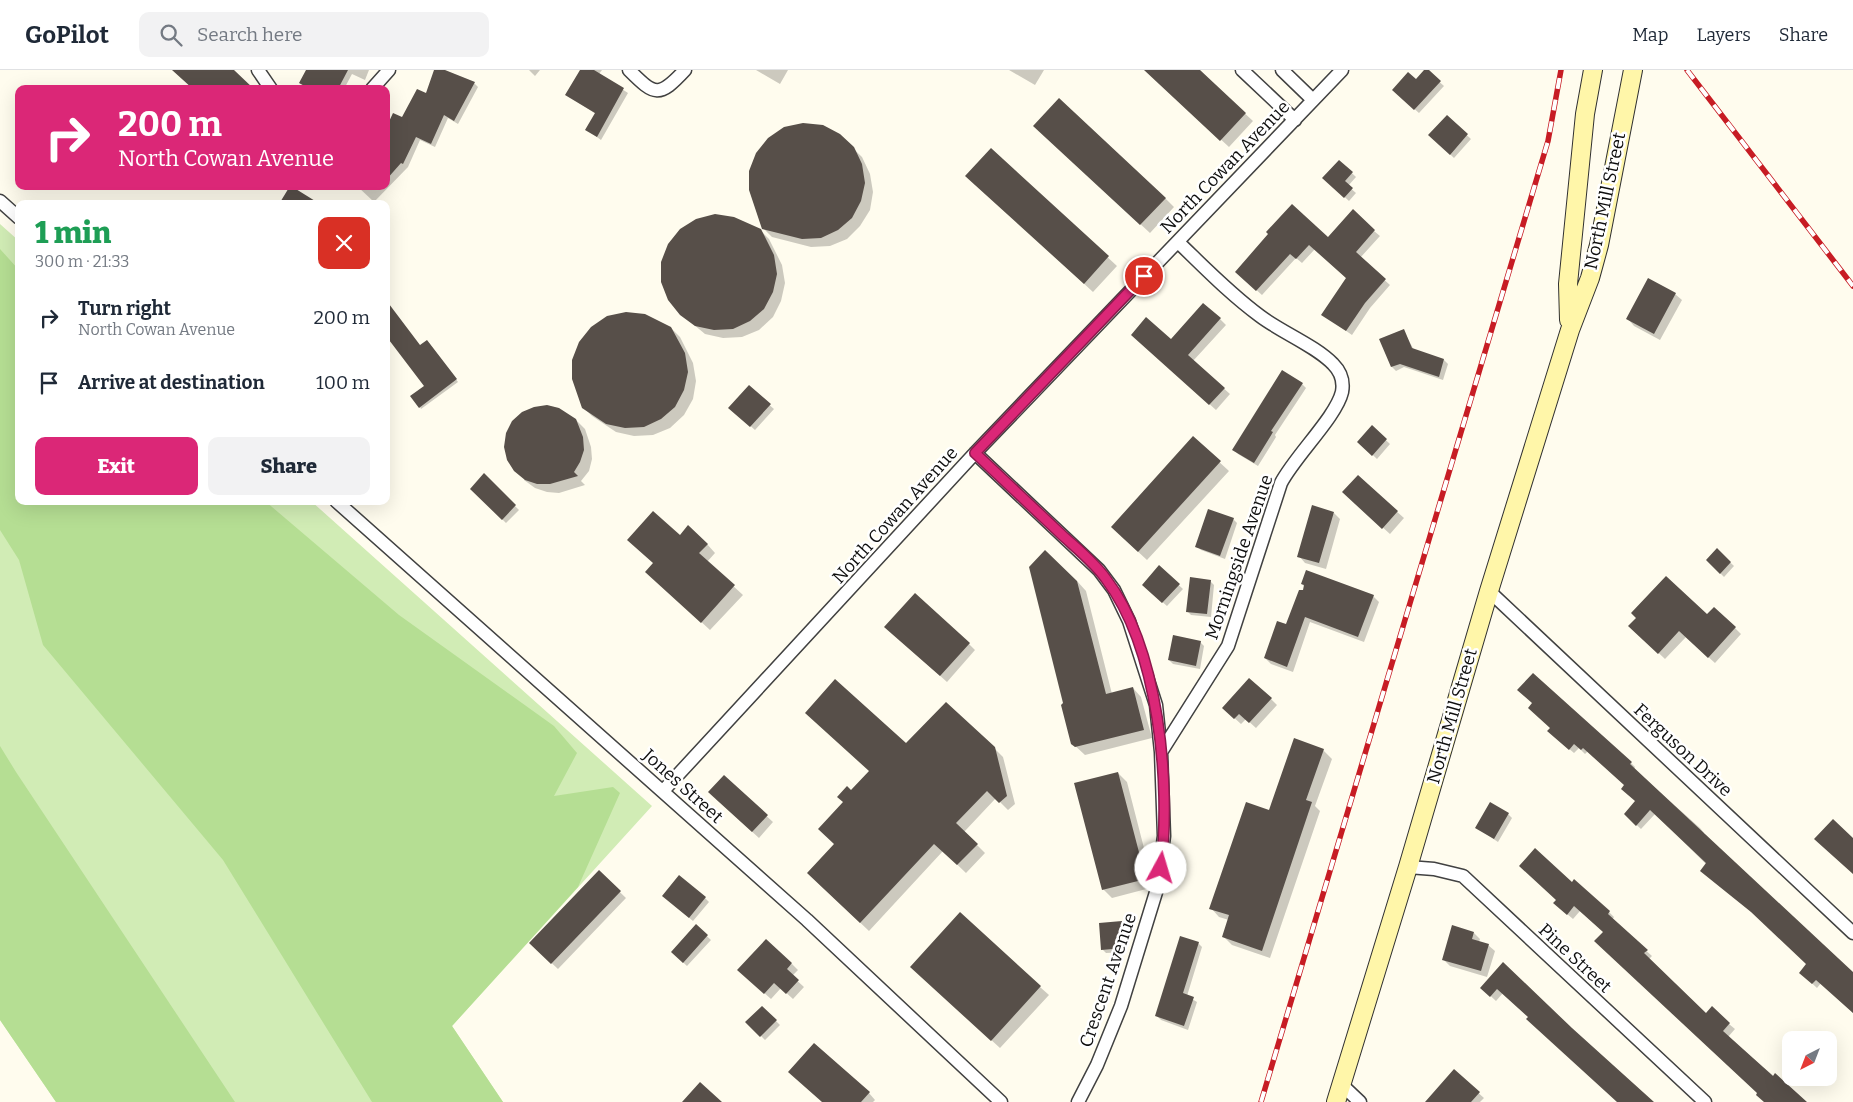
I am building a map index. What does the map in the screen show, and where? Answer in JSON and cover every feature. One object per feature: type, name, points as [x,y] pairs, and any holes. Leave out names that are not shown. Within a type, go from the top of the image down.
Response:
[{"type":"main road","name":"North Mill Street","points":[[1570,330],[1568,284],[1585,114],[1593,70]]},
{"type":"main road","name":"North Mill Street","points":[[1336,1102],[1408,867],[1489,591],[1570,330],[1590,278],[1633,70]]},
{"type":"street","points":[[258,70],[268,85]]},
{"type":"street","points":[[376,85],[390,70]]},
{"type":"street","points":[[629,70],[647,88],[659,90],[670,85],[685,70]]},
{"type":"street","points":[[1242,70],[1295,120]]},
{"type":"street","points":[[1282,70],[1313,100]]},
{"type":"street","name":"North Cowan Avenue","points":[[663,791],[975,453],[1342,70]]},
{"type":"street","points":[[0,201],[15,214]]},
{"type":"street","name":"Morningside Avenue","points":[[1162,752],[1228,646],[1282,483],[1295,461],[1333,410],[1342,391],[1340,374],[1326,358],[1259,316],[1178,242]]},
{"type":"street","name":"Crescent Avenue","points":[[975,453],[1099,570],[1114,590],[1129,621],[1146,667],[1156,704],[1162,752],[1164,836],[1157,888],[1121,1006],[1097,1065],[1078,1102]]},
{"type":"street","name":"Jones Street","points":[[341,505],[807,920],[1001,1102]]},
{"type":"street","name":"Ferguson Drive","points":[[1489,591],[1853,933]]},
{"type":"street","name":"Pine Street","points":[[1408,867],[1434,869],[1463,876],[1705,1102]]},
{"type":"street","points":[[1341,1084],[1360,1102]]},
{"type":"green space","points":[[0,224],[15,237],[15,505],[315,505],[652,806],[452,1026],[503,1102],[56,1102],[0,1020]]},
{"type":"green space","points":[[0,249],[15,266],[15,505],[270,505],[399,615],[554,726],[577,753],[554,796],[613,787],[620,793],[578,887],[452,1026],[503,1102],[372,1102],[223,860],[43,645],[19,560],[0,530]]},
{"type":"green space","points":[[0,746],[235,1102],[56,1102],[0,1020]]},
{"type":"building","points":[[172,70],[234,70],[250,85],[189,85]]},
{"type":"building","points":[[306,70],[348,70],[340,85],[303,85],[299,83]]},
{"type":"building","points":[[434,70],[445,70],[475,82],[454,121],[444,115],[431,144],[416,137],[403,164],[401,163],[390,175],[390,119],[393,113],[402,117],[417,89],[426,93]]},
{"type":"building","points":[[580,70],[594,70],[624,88],[597,137],[585,130],[595,113],[565,95]]},
{"type":"building","points":[[1144,70],[1200,70],[1246,113],[1220,141]]},
{"type":"building","points":[[1424,70],[1429,70],[1441,81],[1414,110],[1392,90],[1408,72],[1416,79]]},
{"type":"building","points":[[1059,98],[1166,198],[1140,225],[1033,126]]},
{"type":"building","points":[[1447,115],[1468,134],[1450,155],[1428,135]]},
{"type":"building","points":[[803,123],[823,125],[840,134],[854,147],[862,164],[865,183],[861,201],[852,218],[838,230],[821,238],[802,239],[762,229],[749,190],[749,171],[756,153],[768,138],[784,127]]},
{"type":"building","points":[[991,148],[1109,256],[1084,284],[965,176]]},
{"type":"building","points":[[1339,160],[1353,172],[1345,181],[1353,188],[1344,198],[1322,178]]},
{"type":"building","points":[[288,190],[297,190],[314,200],[281,200]]},
{"type":"building","points":[[1292,204],[1328,237],[1353,209],[1375,230],[1356,252],[1386,279],[1365,303],[1346,331],[1321,315],[1346,278],[1309,245],[1296,259],[1290,254],[1256,291],[1235,272],[1268,234],[1266,232]]},
{"type":"building","points":[[715,214],[734,217],[761,229],[774,255],[777,274],[773,292],[764,309],[750,321],[733,329],[714,330],[695,326],[680,315],[668,300],[661,282],[661,262],[668,244],[680,229],[696,219]]},
{"type":"building","points":[[1648,278],[1676,293],[1654,334],[1626,319]]},
{"type":"building","points":[[1203,303],[1221,318],[1188,355],[1225,388],[1209,405],[1131,335],[1146,317],[1171,339]]},
{"type":"building","points":[[390,305],[420,345],[427,340],[457,379],[419,408],[410,396],[424,386],[390,341]]},
{"type":"building","points":[[626,312],[645,314],[671,327],[685,353],[688,372],[684,390],[675,407],[661,419],[644,427],[625,428],[606,424],[582,408],[572,379],[572,360],[579,342],[591,327],[607,316]]},
{"type":"building","points":[[1404,329],[1412,348],[1444,359],[1439,377],[1400,364],[1391,367],[1379,339]]},
{"type":"building","points":[[1282,370],[1303,383],[1271,431],[1273,432],[1254,463],[1232,450]]},
{"type":"building","points":[[749,385],[771,404],[750,427],[728,408]]},
{"type":"building","points":[[547,405],[559,408],[576,419],[583,437],[584,450],[574,472],[578,476],[550,484],[537,484],[525,480],[514,471],[507,460],[504,447],[506,433],[512,421],[522,412],[534,407]]},
{"type":"building","points":[[1372,425],[1387,439],[1372,456],[1357,442]]},
{"type":"building","points":[[1193,436],[1221,461],[1138,552],[1111,527]]},
{"type":"building","points":[[484,473],[516,505],[502,520],[470,489]]},
{"type":"building","points":[[1358,475],[1398,511],[1382,529],[1342,492]]},
{"type":"building","points":[[1312,505],[1334,512],[1319,563],[1297,557]]},
{"type":"building","points":[[1208,509],[1234,518],[1220,556],[1195,547]]},
{"type":"building","points":[[653,511],[680,535],[688,525],[708,544],[699,553],[735,585],[701,623],[645,572],[653,563],[627,540]]},
{"type":"building","points":[[1717,548],[1731,562],[1720,574],[1706,560]]},
{"type":"building","points":[[1045,550],[1077,581],[1106,694],[1133,687],[1144,730],[1075,747],[1071,744],[1061,705],[1063,703],[1029,567]]},
{"type":"building","points":[[1159,565],[1180,584],[1162,603],[1142,585]]},
{"type":"building","points":[[1306,570],[1374,595],[1358,637],[1305,617],[1287,667],[1264,658],[1277,621],[1286,624],[1299,590],[1303,590],[1304,585],[1301,584]]},
{"type":"building","points":[[1666,576],[1707,614],[1714,607],[1736,627],[1708,658],[1679,631],[1658,654],[1628,626],[1636,618],[1631,613]]},
{"type":"building","points":[[1190,577],[1211,580],[1207,614],[1186,612]]},
{"type":"building","points":[[915,593],[970,643],[940,676],[884,627]]},
{"type":"building","points":[[1173,635],[1201,641],[1196,666],[1168,660]]},
{"type":"building","points":[[1533,673],[1632,762],[1630,764],[1853,972],[1853,1013],[1816,980],[1812,984],[1799,973],[1806,964],[1751,912],[1700,871],[1706,863],[1650,810],[1636,826],[1624,814],[1635,801],[1621,789],[1624,785],[1583,748],[1581,750],[1574,744],[1569,750],[1547,731],[1550,728],[1528,708],[1532,703],[1517,690]]},
{"type":"building","points":[[1249,678],[1272,698],[1249,723],[1239,714],[1234,719],[1222,708]]},
{"type":"building","points":[[835,679],[906,743],[946,702],[995,747],[1007,796],[999,803],[987,791],[956,823],[978,844],[957,865],[934,844],[860,923],[807,873],[834,844],[818,829],[843,802],[837,797],[847,786],[851,790],[869,771],[805,713]]},
{"type":"building","points":[[1294,738],[1324,749],[1306,800],[1312,802],[1262,951],[1222,937],[1229,915],[1209,909],[1246,802],[1269,810]]},
{"type":"building","points":[[1118,772],[1146,879],[1102,890],[1074,783]]},
{"type":"building","points":[[724,775],[768,815],[752,832],[708,792]]},
{"type":"building","points":[[1490,802],[1509,813],[1494,839],[1475,828]]},
{"type":"building","points":[[1833,819],[1853,838],[1853,874],[1814,839]]},
{"type":"building","points":[[1535,848],[1572,882],[1574,879],[1610,911],[1608,914],[1648,950],[1644,953],[1706,1013],[1712,1006],[1730,1023],[1723,1031],[1773,1076],[1775,1073],[1782,1079],[1782,1086],[1789,1086],[1807,1102],[1764,1102],[1756,1095],[1757,1093],[1594,941],[1603,932],[1574,906],[1567,915],[1553,903],[1556,900],[1519,866]]},
{"type":"building","points":[[599,870],[621,891],[551,964],[529,943]]},
{"type":"building","points":[[679,875],[706,897],[689,918],[662,896]]},
{"type":"building","points":[[960,912],[1041,986],[991,1041],[910,967]]},
{"type":"building","points":[[1122,921],[1124,948],[1101,950],[1099,923]]},
{"type":"building","points":[[696,924],[708,935],[683,963],[671,952]]},
{"type":"building","points":[[1452,925],[1474,932],[1472,939],[1489,944],[1481,971],[1442,960]]},
{"type":"building","points":[[1180,936],[1199,942],[1183,993],[1194,997],[1184,1026],[1155,1016]]},
{"type":"building","points":[[766,939],[792,963],[787,969],[799,980],[786,994],[774,983],[764,994],[737,970]]},
{"type":"building","points":[[1503,962],[1654,1102],[1617,1102],[1526,1019],[1528,1017],[1497,989],[1490,997],[1480,988]]},
{"type":"building","points":[[762,1006],[777,1020],[760,1037],[745,1022]]},
{"type":"building","points":[[814,1043],[870,1092],[861,1102],[822,1102],[788,1072]]},
{"type":"building","points":[[1454,1069],[1480,1092],[1471,1102],[1425,1102]]},
{"type":"building","points":[[700,1082],[722,1102],[682,1102]]},
{"type":"railway","points":[[1261,1102],[1548,141],[1561,70]]},
{"type":"railway","points":[[1687,70],[1853,286]]},
{"type":"route","points":[[1144,276],[975,453],[1099,570],[1122,604],[1146,667],[1160,726],[1164,836],[1161,868]]}]
